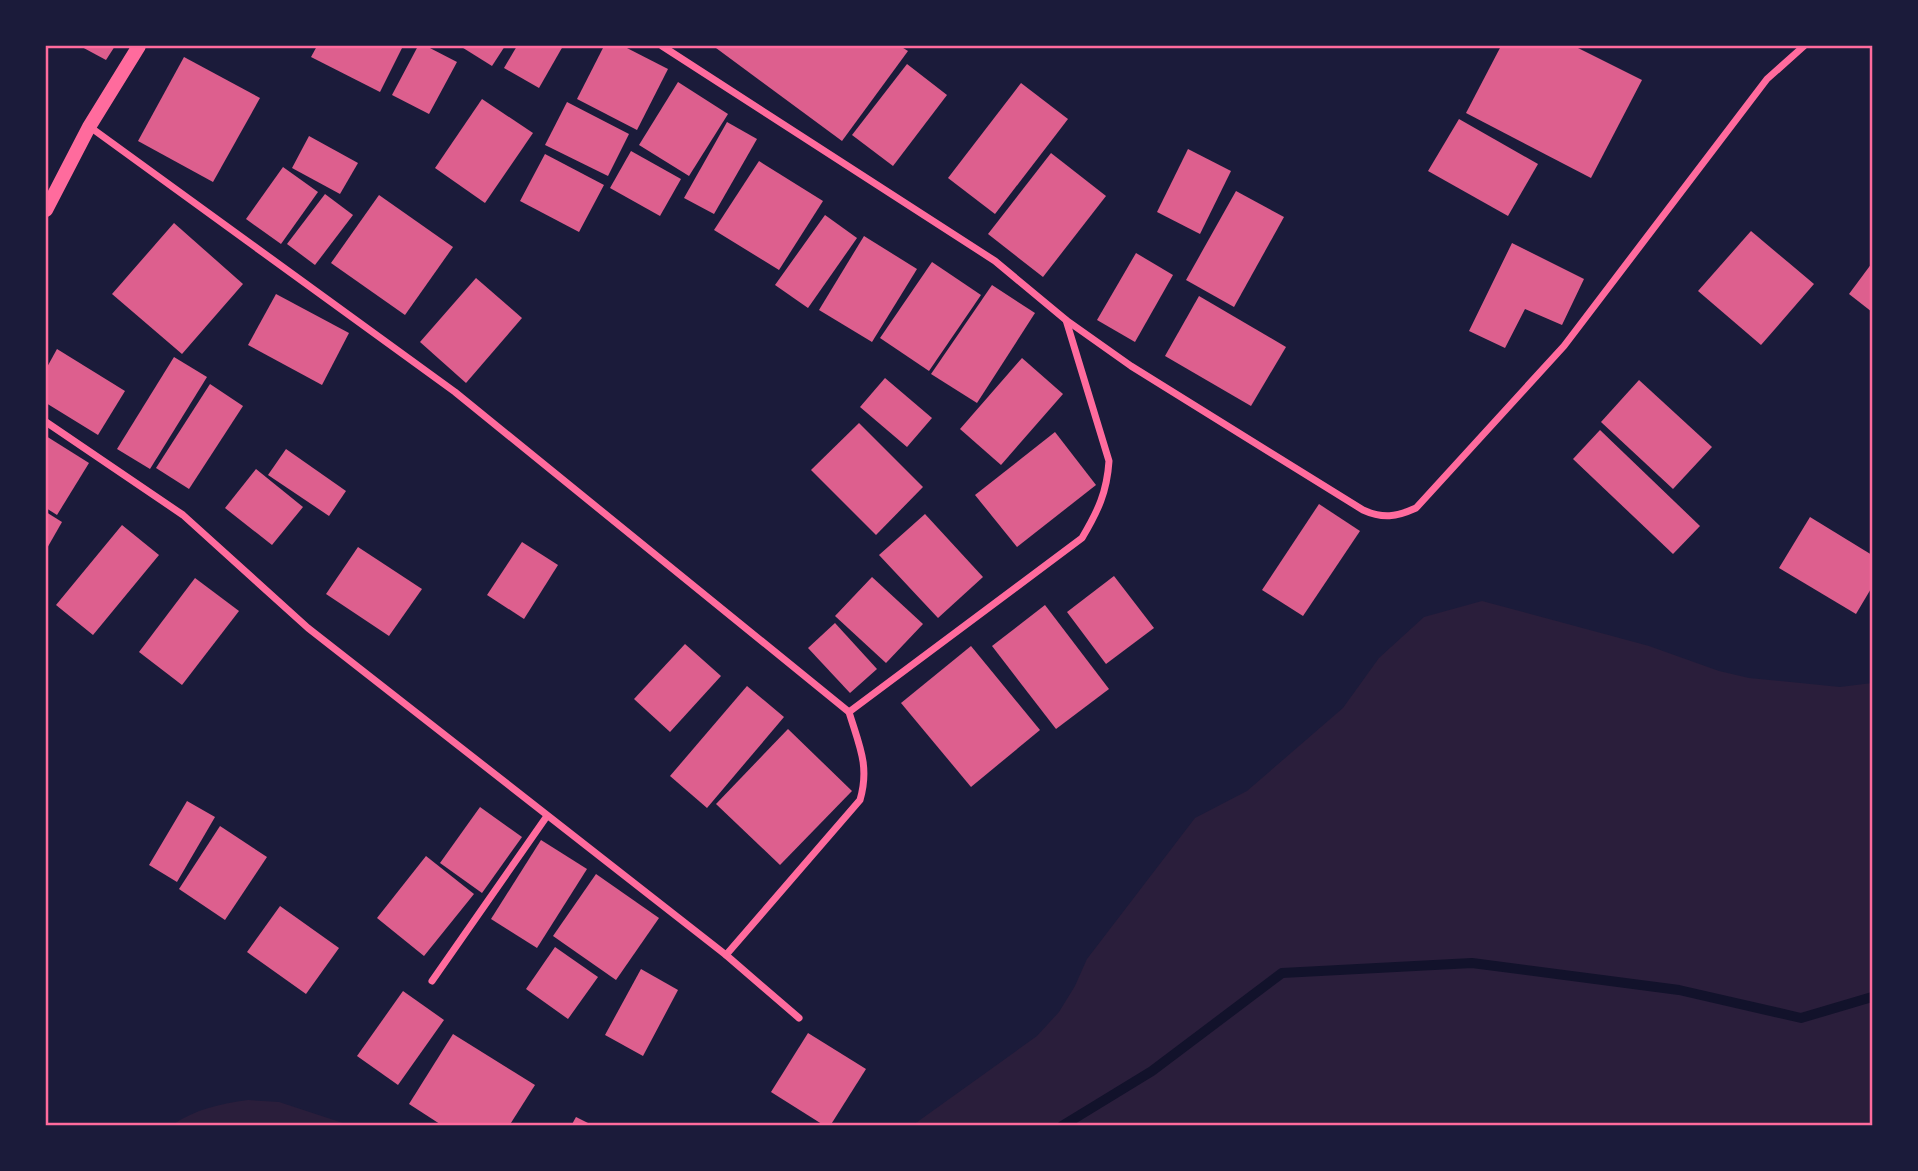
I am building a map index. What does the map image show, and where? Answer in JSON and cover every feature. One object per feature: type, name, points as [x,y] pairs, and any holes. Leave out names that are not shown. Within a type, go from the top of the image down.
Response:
[{"type":"main road","points":[[46,210],[89,127],[139,46]]},
{"type":"street","points":[[662,46],[995,261],[1066,320],[1131,366],[1363,510],[1377,516],[1391,517],[1416,508],[1564,346],[1767,79],[1804,46]]},
{"type":"street","points":[[89,127],[455,392],[849,712],[866,780],[860,800],[726,955]]},
{"type":"street","points":[[849,712],[1082,538],[1097,513],[1107,485],[1109,461],[1066,320]]},
{"type":"street","points":[[46,422],[183,515],[308,628],[726,955],[799,1018]]},
{"type":"street","points":[[432,981],[547,816]]},
{"type":"shaded area","points":[[1482,601],[1649,646],[1719,671],[1749,678],[1840,687],[1872,683],[1872,1125],[913,1125],[1037,1036],[1059,1012],[1087,959],[1195,818],[1247,791],[1343,708],[1379,658],[1424,617]]},
{"type":"shaded area","points":[[248,1100],[279,1102],[349,1125],[172,1125],[208,1108]]},
{"type":"building","points":[[80,46],[115,46],[106,60]]},
{"type":"building","points":[[317,46],[403,46],[380,92],[311,57]]},
{"type":"building","points":[[418,46],[426,46],[457,62],[429,114],[392,95]]},
{"type":"building","points":[[460,46],[505,46],[492,66]]},
{"type":"building","points":[[517,46],[563,46],[539,88],[504,68]]},
{"type":"building","points":[[604,46],[623,46],[668,69],[637,130],[577,99]]},
{"type":"building","points":[[900,46],[908,51],[842,141],[716,48]]},
{"type":"building","points":[[1501,46],[1574,46],[1642,80],[1591,178],[1466,113]]},
{"type":"building","points":[[184,57],[260,98],[213,182],[138,141]]},
{"type":"building","points":[[907,64],[947,95],[893,166],[852,135]]},
{"type":"building","points":[[678,82],[728,114],[689,176],[639,145]]},
{"type":"building","points":[[1021,83],[1068,119],[995,214],[948,178]]},
{"type":"building","points":[[482,99],[533,133],[485,203],[435,168]]},
{"type":"building","points":[[567,102],[629,134],[608,176],[545,145]]},
{"type":"building","points":[[1459,119],[1538,164],[1508,216],[1428,171]]},
{"type":"building","points":[[727,122],[757,139],[714,214],[684,198]]},
{"type":"building","points":[[309,136],[358,163],[340,194],[292,168]]},
{"type":"building","points":[[1188,149],[1231,171],[1200,234],[1157,212]]},
{"type":"building","points":[[631,151],[681,179],[660,216],[610,188]]},
{"type":"building","points":[[1051,153],[1106,196],[1043,277],[988,234]]},
{"type":"building","points":[[545,154],[604,185],[579,232],[520,201]]},
{"type":"building","points":[[759,161],[823,201],[779,270],[714,230]]},
{"type":"building","points":[[283,167],[318,192],[281,244],[246,219]]},
{"type":"building","points":[[1236,191],[1284,217],[1234,307],[1186,280]]},
{"type":"building","points":[[325,194],[353,215],[315,265],[287,244]]},
{"type":"building","points":[[379,195],[453,247],[405,315],[331,263]]},
{"type":"building","points":[[825,215],[857,238],[808,308],[775,285]]},
{"type":"building","points":[[174,223],[243,284],[182,354],[112,294]]},
{"type":"building","points":[[1751,231],[1814,284],[1761,345],[1698,291]]},
{"type":"building","points":[[864,236],[917,269],[872,342],[819,310]]},
{"type":"building","points":[[1512,243],[1584,279],[1562,325],[1525,309],[1505,348],[1469,331]]},
{"type":"building","points":[[1136,253],[1173,275],[1135,342],[1097,320]]},
{"type":"building","points":[[932,262],[981,295],[929,371],[880,338]]},
{"type":"building","points":[[1872,263],[1872,312],[1849,294]]},
{"type":"building","points":[[476,278],[522,318],[466,383],[420,342]]},
{"type":"building","points":[[992,285],[1035,313],[977,403],[931,374]]},
{"type":"building","points":[[276,294],[349,333],[322,385],[248,345]]},
{"type":"building","points":[[1199,296],[1286,347],[1251,406],[1165,356]]},
{"type":"building","points":[[57,349],[125,391],[98,435],[46,403],[46,369]]},
{"type":"building","points":[[174,357],[207,377],[150,469],[117,449]]},
{"type":"building","points":[[1022,358],[1063,394],[1001,465],[960,429]]},
{"type":"building","points":[[885,378],[932,418],[907,447],[860,407]]},
{"type":"building","points":[[1639,380],[1712,447],[1673,489],[1601,422]]},
{"type":"building","points":[[210,384],[243,406],[189,489],[156,468]]},
{"type":"building","points":[[859,423],[923,487],[876,535],[811,470]]},
{"type":"building","points":[[1600,430],[1700,526],[1673,554],[1573,459]]},
{"type":"building","points":[[1055,432],[1096,485],[1017,547],[975,495]]},
{"type":"building","points":[[46,436],[89,463],[57,515],[46,508]]},
{"type":"building","points":[[286,449],[346,491],[329,516],[268,475]]},
{"type":"building","points":[[256,469],[303,507],[272,545],[225,508]]},
{"type":"building","points":[[1319,504],[1360,531],[1303,616],[1262,590]]},
{"type":"building","points":[[46,512],[62,522],[46,550]]},
{"type":"building","points":[[925,514],[983,577],[938,618],[879,555]]},
{"type":"building","points":[[1810,517],[1872,555],[1872,587],[1856,614],[1779,568]]},
{"type":"building","points":[[122,525],[159,555],[93,635],[56,605]]},
{"type":"building","points":[[522,542],[558,565],[524,619],[487,595]]},
{"type":"building","points":[[358,547],[422,589],[389,636],[326,594]]},
{"type":"building","points":[[1114,576],[1154,628],[1106,664],[1067,612]]},
{"type":"building","points":[[872,577],[923,624],[886,663],[835,616]]},
{"type":"building","points":[[195,578],[239,611],[182,685],[139,652]]},
{"type":"building","points":[[1045,605],[1109,689],[1056,729],[992,646]]},
{"type":"building","points":[[835,623],[877,669],[850,693],[808,648]]},
{"type":"building","points":[[685,644],[721,676],[670,732],[634,699]]},
{"type":"building","points":[[971,646],[1040,730],[971,787],[901,703]]},
{"type":"building","points":[[747,686],[784,717],[707,808],[670,776]]},
{"type":"building","points":[[788,729],[852,791],[780,865],[716,804]]},
{"type":"building","points":[[187,801],[215,817],[177,882],[149,865]]},
{"type":"building","points":[[480,807],[522,837],[482,893],[440,863]]},
{"type":"building","points":[[220,826],[267,857],[225,920],[179,889]]},
{"type":"building","points":[[541,840],[587,869],[537,948],[491,919]]},
{"type":"building","points":[[426,856],[474,894],[424,956],[377,918]]},
{"type":"building","points":[[596,874],[659,918],[616,980],[553,936]]},
{"type":"building","points":[[280,906],[339,948],[306,994],[247,952]]},
{"type":"building","points":[[555,947],[598,977],[568,1019],[526,989]]},
{"type":"building","points":[[641,969],[678,990],[643,1056],[605,1035]]},
{"type":"building","points":[[403,991],[444,1020],[398,1085],[357,1056]]},
{"type":"building","points":[[808,1033],[866,1069],[830,1126],[825,1126],[771,1092]]},
{"type":"building","points":[[453,1034],[535,1085],[509,1126],[443,1126],[409,1104]]},
{"type":"building","points":[[576,1117],[594,1126],[571,1126]]},
{"type":"waterway","points":[[1062,1126],[1152,1071],[1282,973],[1472,963],[1679,990],[1801,1018],[1872,997]]}]
